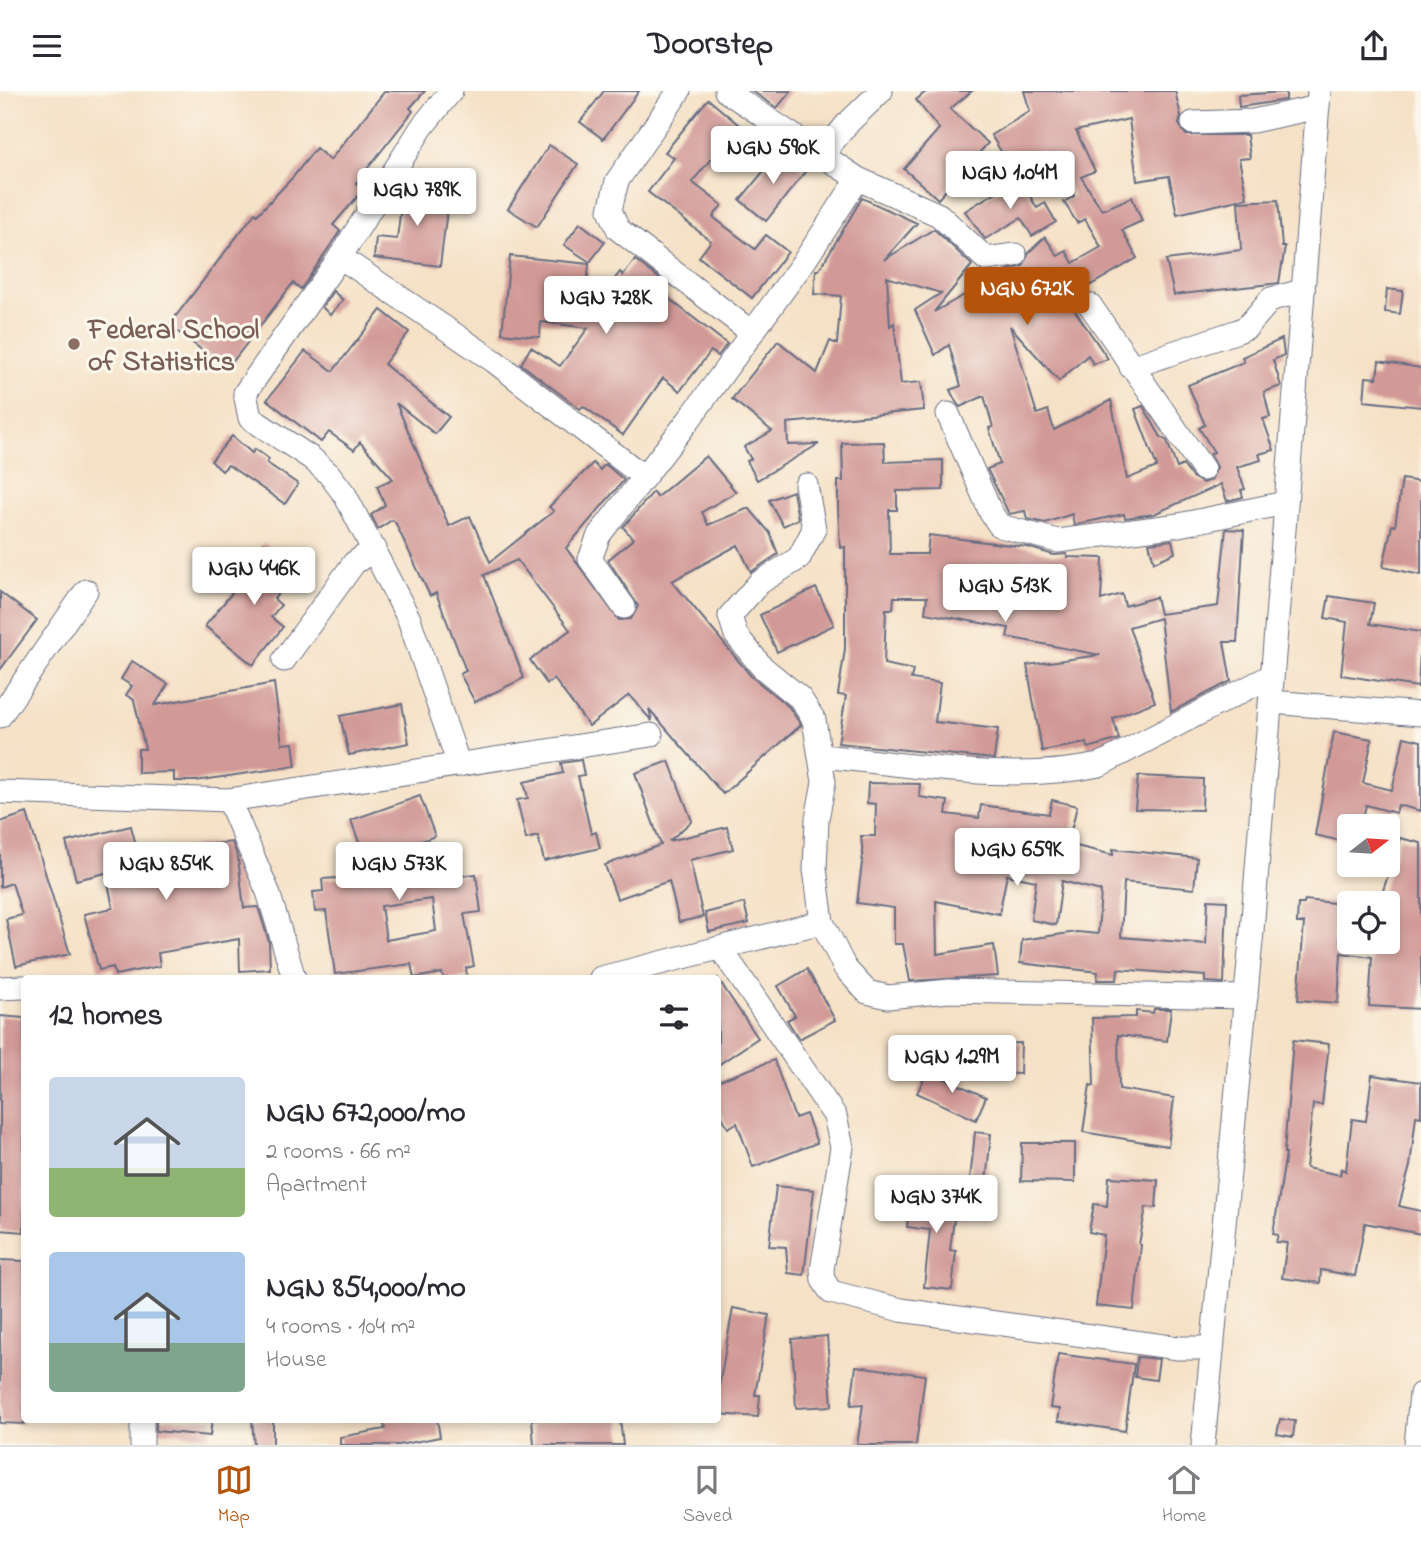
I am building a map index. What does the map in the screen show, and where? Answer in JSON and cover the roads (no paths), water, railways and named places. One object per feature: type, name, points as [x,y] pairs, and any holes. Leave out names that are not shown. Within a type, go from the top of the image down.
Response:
[{"type":"street","points":[[451,91],[422,127],[340,257],[245,393],[250,418],[329,474],[345,495],[375,549],[428,669],[459,765]]},
{"type":"street","points":[[679,91],[617,181],[610,210],[618,229],[751,332]]},
{"type":"street","points":[[821,156],[847,124],[881,91]]},
{"type":"street","points":[[731,92],[858,179],[939,215],[986,259],[1015,255]]},
{"type":"street","points":[[1193,123],[1253,121],[1318,99],[1246,997],[1203,1445]]},
{"type":"street","points":[[624,607],[590,559],[599,535],[688,421],[805,260],[858,179]]},
{"type":"street","points":[[340,257],[494,361],[644,477]]},
{"type":"street","points":[[1131,366],[1238,331],[1247,327],[1271,299],[1303,291]]},
{"type":"street","points":[[1090,305],[1203,468]]},
{"type":"street","points":[[948,414],[990,513],[1000,526],[1017,533],[1058,541],[1179,526],[1285,503]]},
{"type":"street","points":[[806,485],[814,529],[799,558],[759,583],[730,616],[736,635],[753,656],[800,698],[814,720],[824,782],[817,819],[815,869],[822,922],[845,968],[867,992],[888,997],[949,991],[1246,997]]},
{"type":"street","points":[[284,660],[354,563],[375,549]]},
{"type":"street","points":[[0,716],[86,591]]},
{"type":"street","points":[[820,756],[1032,774],[1099,765],[1271,676]]},
{"type":"street","points":[[1271,702],[1421,714]]},
{"type":"street","points":[[0,792],[229,800],[651,735]]},
{"type":"street","points":[[229,800],[268,892],[292,975]]},
{"type":"street","points":[[613,975],[822,922]]},
{"type":"street","points":[[721,949],[835,1116],[842,1147],[822,1270],[823,1280],[831,1291],[901,1310],[1178,1348],[1212,1348]]},
{"type":"street","points":[[0,988],[21,986]]},
{"type":"street","points":[[1416,1445],[1421,1394]]},
{"type":"street","points":[[142,1423],[142,1445]]},
{"type":"place","name":"Federal School of Statistics","points":[[74,344]]}]
